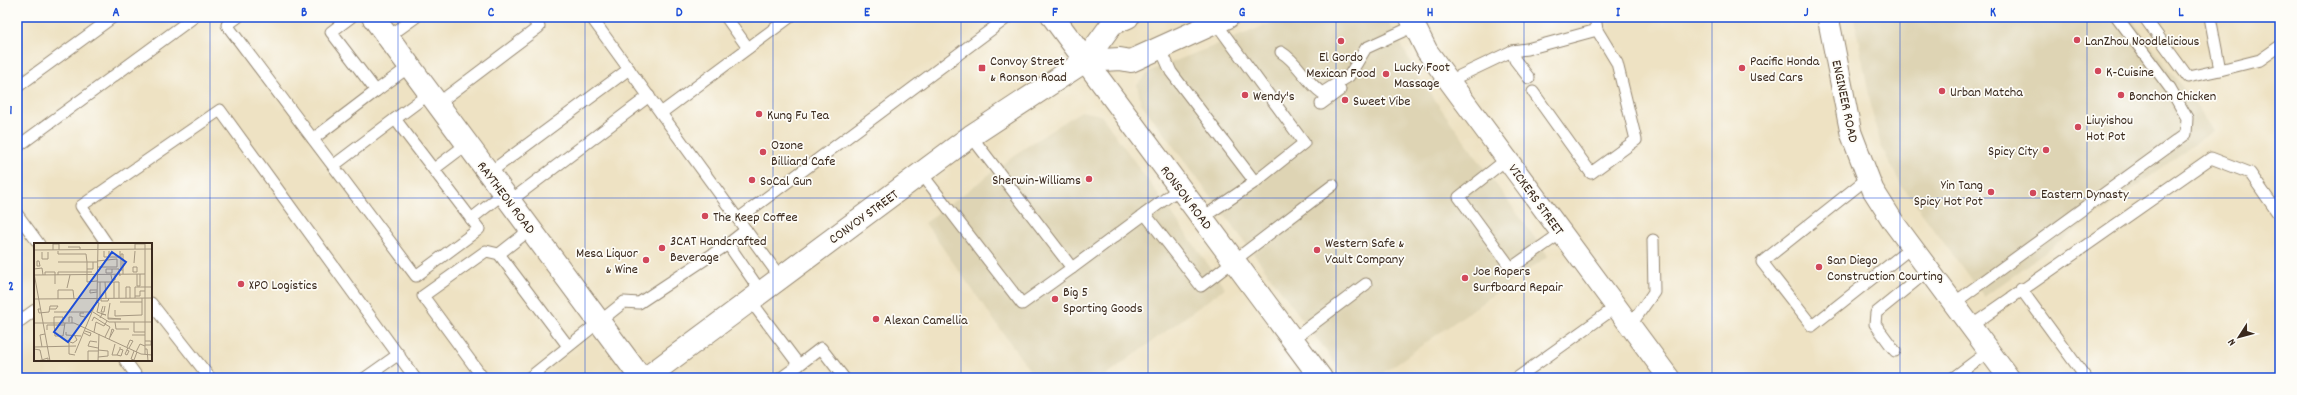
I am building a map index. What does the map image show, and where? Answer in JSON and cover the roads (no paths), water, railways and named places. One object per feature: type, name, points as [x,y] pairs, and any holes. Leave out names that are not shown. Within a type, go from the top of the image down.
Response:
[{"type":"street","name":"RONSON ROAD","points":[[1053,17],[1321,378]]},
{"type":"street","name":"CONVOY STREET","points":[[646,378],[971,136],[1085,61],[1112,24],[1128,17]]},
{"type":"street","name":"ENGINEER ROAD","points":[[1828,17],[1851,133],[1873,190],[1912,247],[2009,378]]},
{"type":"street","points":[[1085,61],[1120,59],[1131,61],[1222,20]]},
{"type":"street","name":"RAYTHEON ROAD","points":[[382,24],[410,66],[467,144],[641,378]]},
{"type":"street","name":"VICKERS STREET","points":[[1414,25],[1449,81],[1669,378]]},
{"type":"lane","points":[[17,87],[113,17]]},
{"type":"lane","points":[[17,147],[194,17]]},
{"type":"lane","points":[[238,17],[227,25],[416,276],[479,229],[396,119]]},
{"type":"lane","points":[[350,17],[331,32],[376,91]]},
{"type":"lane","points":[[382,24],[416,17]]},
{"type":"lane","points":[[333,166],[396,119],[434,98],[539,27],[532,17]]},
{"type":"lane","points":[[591,17],[780,277]]},
{"type":"lane","points":[[726,17],[748,48]]},
{"type":"lane","points":[[662,113],[790,17]]},
{"type":"lane","points":[[738,219],[1008,17]]},
{"type":"lane","points":[[1532,92],[1591,173],[1636,140],[1617,63],[1597,30],[1595,17]]},
{"type":"lane","points":[[1954,303],[2186,134],[2187,118],[2170,88],[2117,17]]},
{"type":"lane","points":[[2144,17],[2188,77],[2260,60],[2280,46]]},
{"type":"lane","points":[[2210,17],[2220,70]]},
{"type":"lane","points":[[1202,218],[1256,182],[1304,143],[1222,20]]},
{"type":"lane","points":[[1280,52],[1292,59],[1315,88],[1322,93],[1349,76],[1366,48],[1414,25]]},
{"type":"lane","points":[[1321,104],[1352,82],[1374,51],[1414,25]]},
{"type":"lane","points":[[1449,81],[1512,51],[1527,49],[1597,30]]},
{"type":"lane","points":[[1160,48],[1171,72],[1256,182]]},
{"type":"lane","points":[[1512,51],[1515,60],[1529,78]]},
{"type":"lane","points":[[313,139],[410,66]]},
{"type":"lane","points":[[489,173],[629,69]]},
{"type":"lane","points":[[471,218],[507,197],[649,96]]},
{"type":"lane","points":[[106,243],[81,206],[220,110],[415,378]]},
{"type":"lane","points":[[971,136],[1072,268]]},
{"type":"lane","points":[[434,169],[467,144]]},
{"type":"lane","points":[[1971,326],[2021,289],[2211,158],[2250,173],[2280,216]]},
{"type":"lane","points":[[1508,160],[1460,198],[1511,268],[1561,232]]},
{"type":"lane","points":[[921,173],[1022,304],[1180,188]]},
{"type":"lane","points":[[1869,177],[1762,262],[1812,326],[1912,247]]},
{"type":"lane","points":[[1145,214],[1201,286],[1333,185]]},
{"type":"lane","points":[[17,214],[39,243]]},
{"type":"lane","points":[[499,254],[531,229]]},
{"type":"lane","points":[[529,378],[624,302],[639,303],[728,244],[746,230]]},
{"type":"lane","points":[[1630,326],[1654,292],[1653,240]]},
{"type":"lane","points":[[728,244],[755,296],[799,365]]},
{"type":"lane","points":[[483,378],[423,296],[486,251],[499,254],[568,346]]},
{"type":"lane","points":[[1895,352],[1875,324],[1876,313],[1929,270]]},
{"type":"lane","points":[[1292,340],[1366,284]]},
{"type":"lane","points":[[2021,289],[2086,378]]},
{"type":"lane","points":[[152,304],[210,378]]},
{"type":"lane","points":[[1517,378],[1616,307]]},
{"type":"lane","points":[[17,323],[34,311]]},
{"type":"lane","points":[[781,378],[822,348],[844,378]]},
{"type":"lane","points":[[1953,378],[1989,351]]},
{"type":"lane","points":[[365,378],[399,354]]},
{"type":"lane","points":[[126,361],[138,378]]},
{"type":"place","name":"LanZhou Noodlelicious","points":[[2077,40]]},
{"type":"place","name":"El Gordo Mexican Food","points":[[1341,41]]},
{"type":"place","name":"Convoy Street & Ronson Road","points":[[982,68]]},
{"type":"place","name":"Pacific Honda Used Cars","points":[[1742,68]]},
{"type":"place","name":"K-Cuisine","points":[[2098,71]]},
{"type":"place","name":"Lucky Foot Massage","points":[[1386,74]]},
{"type":"place","name":"Urban Matcha","points":[[1942,91]]},
{"type":"place","name":"Wendy's","points":[[1245,95]]},
{"type":"place","name":"Bonchon Chicken","points":[[2121,95]]},
{"type":"place","name":"Sweet Vibe","points":[[1345,100]]},
{"type":"place","name":"Kung Fu Tea","points":[[759,114]]},
{"type":"place","name":"Liuyishou Hot Pot","points":[[2078,127]]},
{"type":"place","name":"Spicy City","points":[[2046,150]]},
{"type":"place","name":"Ozone Billiard Cafe","points":[[763,152]]},
{"type":"place","name":"Sherwin-Williams","points":[[1089,179]]},
{"type":"place","name":"SoCal Gun","points":[[752,180]]},
{"type":"place","name":"Yin Tang Spicy Hot Pot","points":[[1991,192]]},
{"type":"place","name":"Eastern Dynasty","points":[[2033,193]]},
{"type":"place","name":"The Keep Coffee","points":[[705,216]]},
{"type":"place","name":"3CAT Handcrafted Beverage","points":[[662,248]]},
{"type":"place","name":"Western Safe & Vault Company","points":[[1317,250]]},
{"type":"place","name":"Mesa Liquor & Wine","points":[[646,260]]},
{"type":"place","name":"San Diego Construction Courting","points":[[1819,267]]},
{"type":"place","name":"Joe Ropers Surfboard Repair","points":[[1465,278]]},
{"type":"place","name":"XPO Logistics","points":[[241,284]]},
{"type":"place","name":"Big 5 Sporting Goods","points":[[1055,299]]},
{"type":"place","name":"Alexan Camellia","points":[[876,319]]}]
